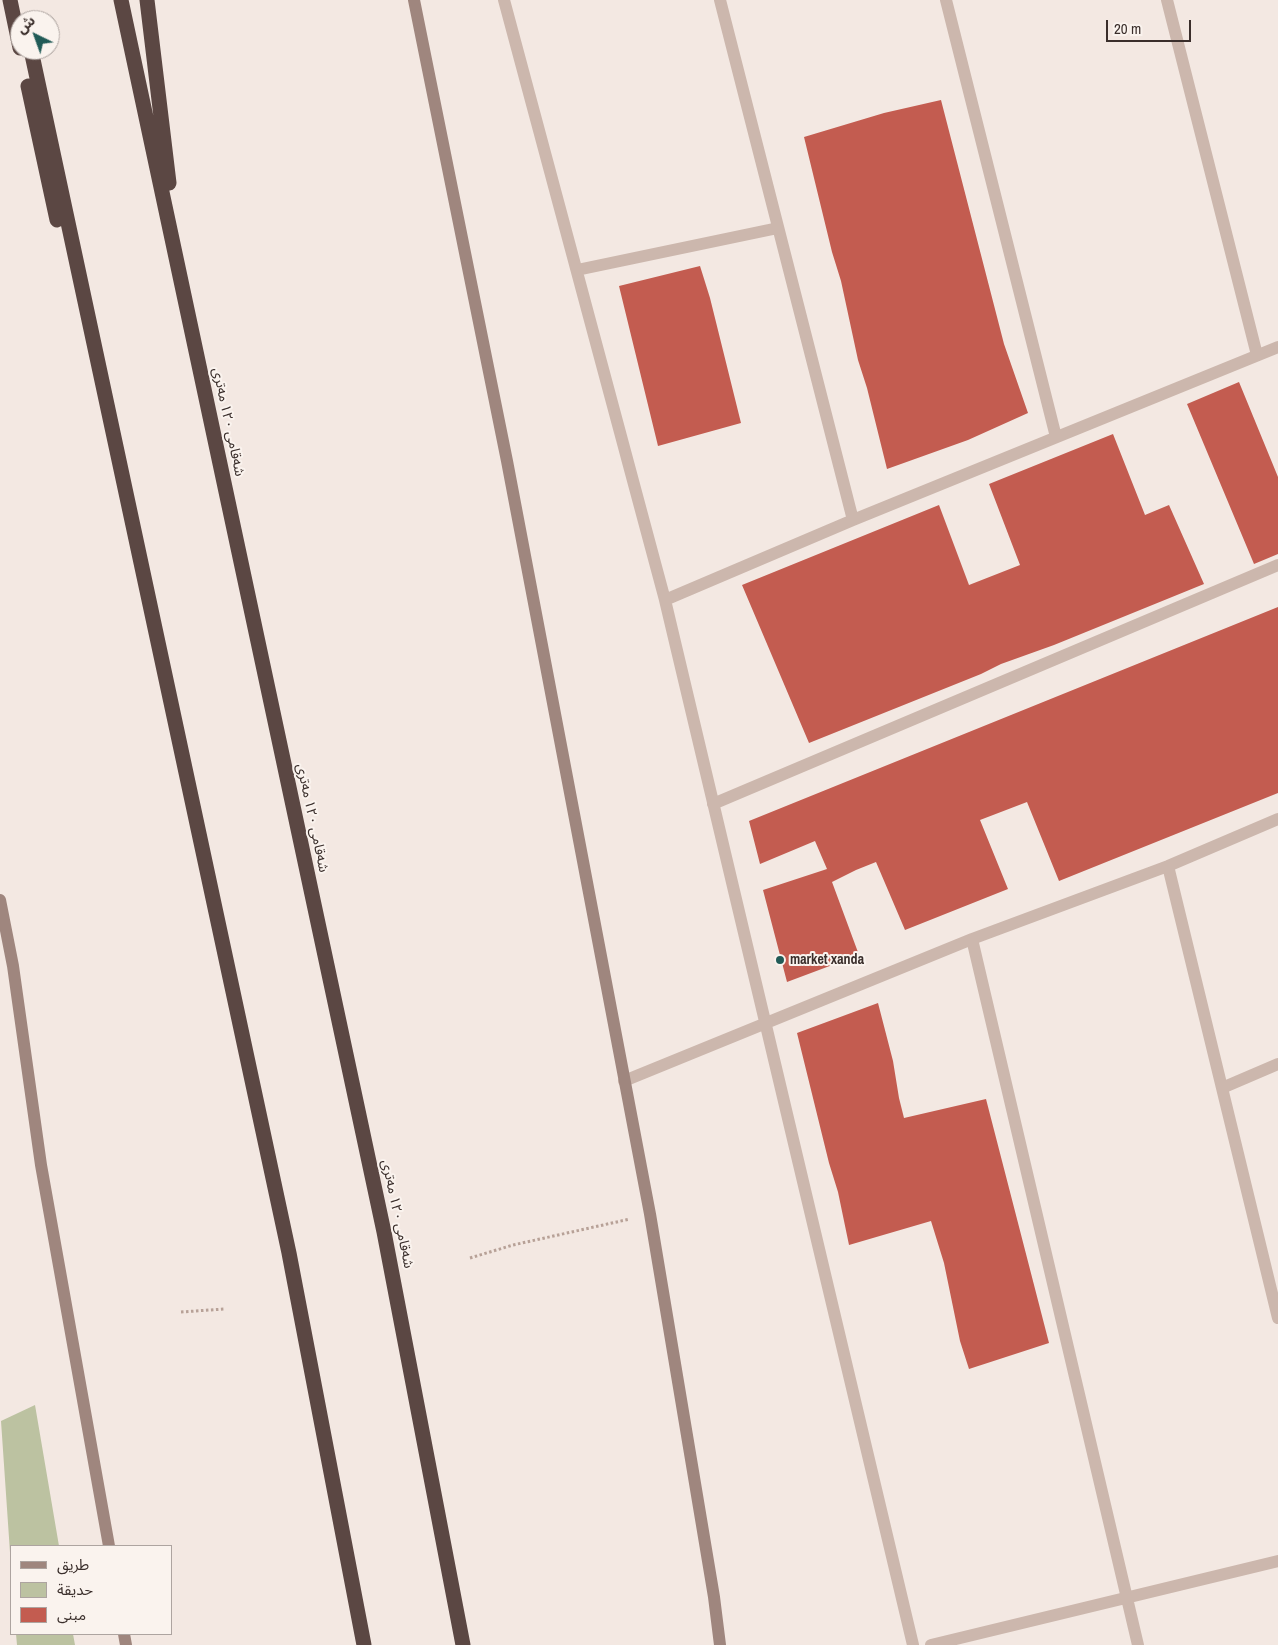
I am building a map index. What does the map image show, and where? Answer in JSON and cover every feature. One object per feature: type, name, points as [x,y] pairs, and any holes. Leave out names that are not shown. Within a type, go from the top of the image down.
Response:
[{"type":"highway","name":"شەقامی ١٢٠ مەتری","points":[[121,0],[384,1232],[463,1645]]},
{"type":"highway","points":[[147,0],[181,281]]},
{"type":"highway","points":[[22,60],[48,186],[117,453]]},
{"type":"highway","points":[[33,60],[289,1253],[364,1645]]},
{"type":"street","points":[[414,0],[505,451],[650,1214],[714,1597],[720,1645]]},
{"type":"street","points":[[504,0],[665,600],[913,1645]]},
{"type":"street","points":[[720,0],[853,520]]},
{"type":"street","points":[[946,0],[1056,437]]},
{"type":"street","points":[[1167,0],[1258,355]]},
{"type":"street","points":[[577,270],[778,228]]},
{"type":"street","points":[[665,600],[853,520],[1278,347]]},
{"type":"street","points":[[713,804],[1278,565]]},
{"type":"street","points":[[624,1081],[972,939],[1168,866],[1278,819]]},
{"type":"street","points":[[1168,866],[1222,1088],[1275,1292],[1278,1318]]},
{"type":"street","points":[[0,900],[13,966],[41,1165],[109,1545]]},
{"type":"street","points":[[972,939],[1138,1645]]},
{"type":"street","points":[[0,970],[13,966]]},
{"type":"street","points":[[1222,1088],[1278,1064]]},
{"type":"street","points":[[931,1645],[1278,1561]]},
{"type":"path","points":[[470,1258],[513,1245],[650,1214]]},
{"type":"path","points":[[181,1312],[224,1309]]},
{"type":"green space","points":[[35,1405],[59,1545],[10,1545],[10,1552],[1,1421]]},
{"type":"green space","points":[[16,1635],[73,1635],[75,1645],[17,1645]]},
{"type":"building","points":[[941,100],[1004,344],[1028,413],[968,440],[887,469],[858,360],[841,281],[804,137],[884,113]]},
{"type":"building","points":[[700,266],[710,298],[741,423],[658,446],[619,286]]},
{"type":"building","points":[[1239,382],[1278,477],[1278,554],[1254,564],[1187,404]]},
{"type":"building","points":[[1113,434],[1145,515],[1169,505],[1204,584],[1054,645],[1001,664],[981,674],[809,743],[742,585],[939,505],[969,585],[1020,565],[989,484]]},
{"type":"building","points":[[1278,607],[1278,793],[1059,881],[1027,802],[980,820],[1008,889],[905,930],[876,862],[856,870],[832,882],[859,955],[787,982],[763,890],[827,869],[815,841],[760,864],[749,821]]},
{"type":"building","points":[[878,1003],[893,1061],[904,1118],[986,1099],[1049,1343],[969,1369],[960,1341],[944,1263],[931,1221],[849,1245],[838,1192],[797,1033]]},
{"type":"place","name":"market xanda","points":[[780,960]]}]
